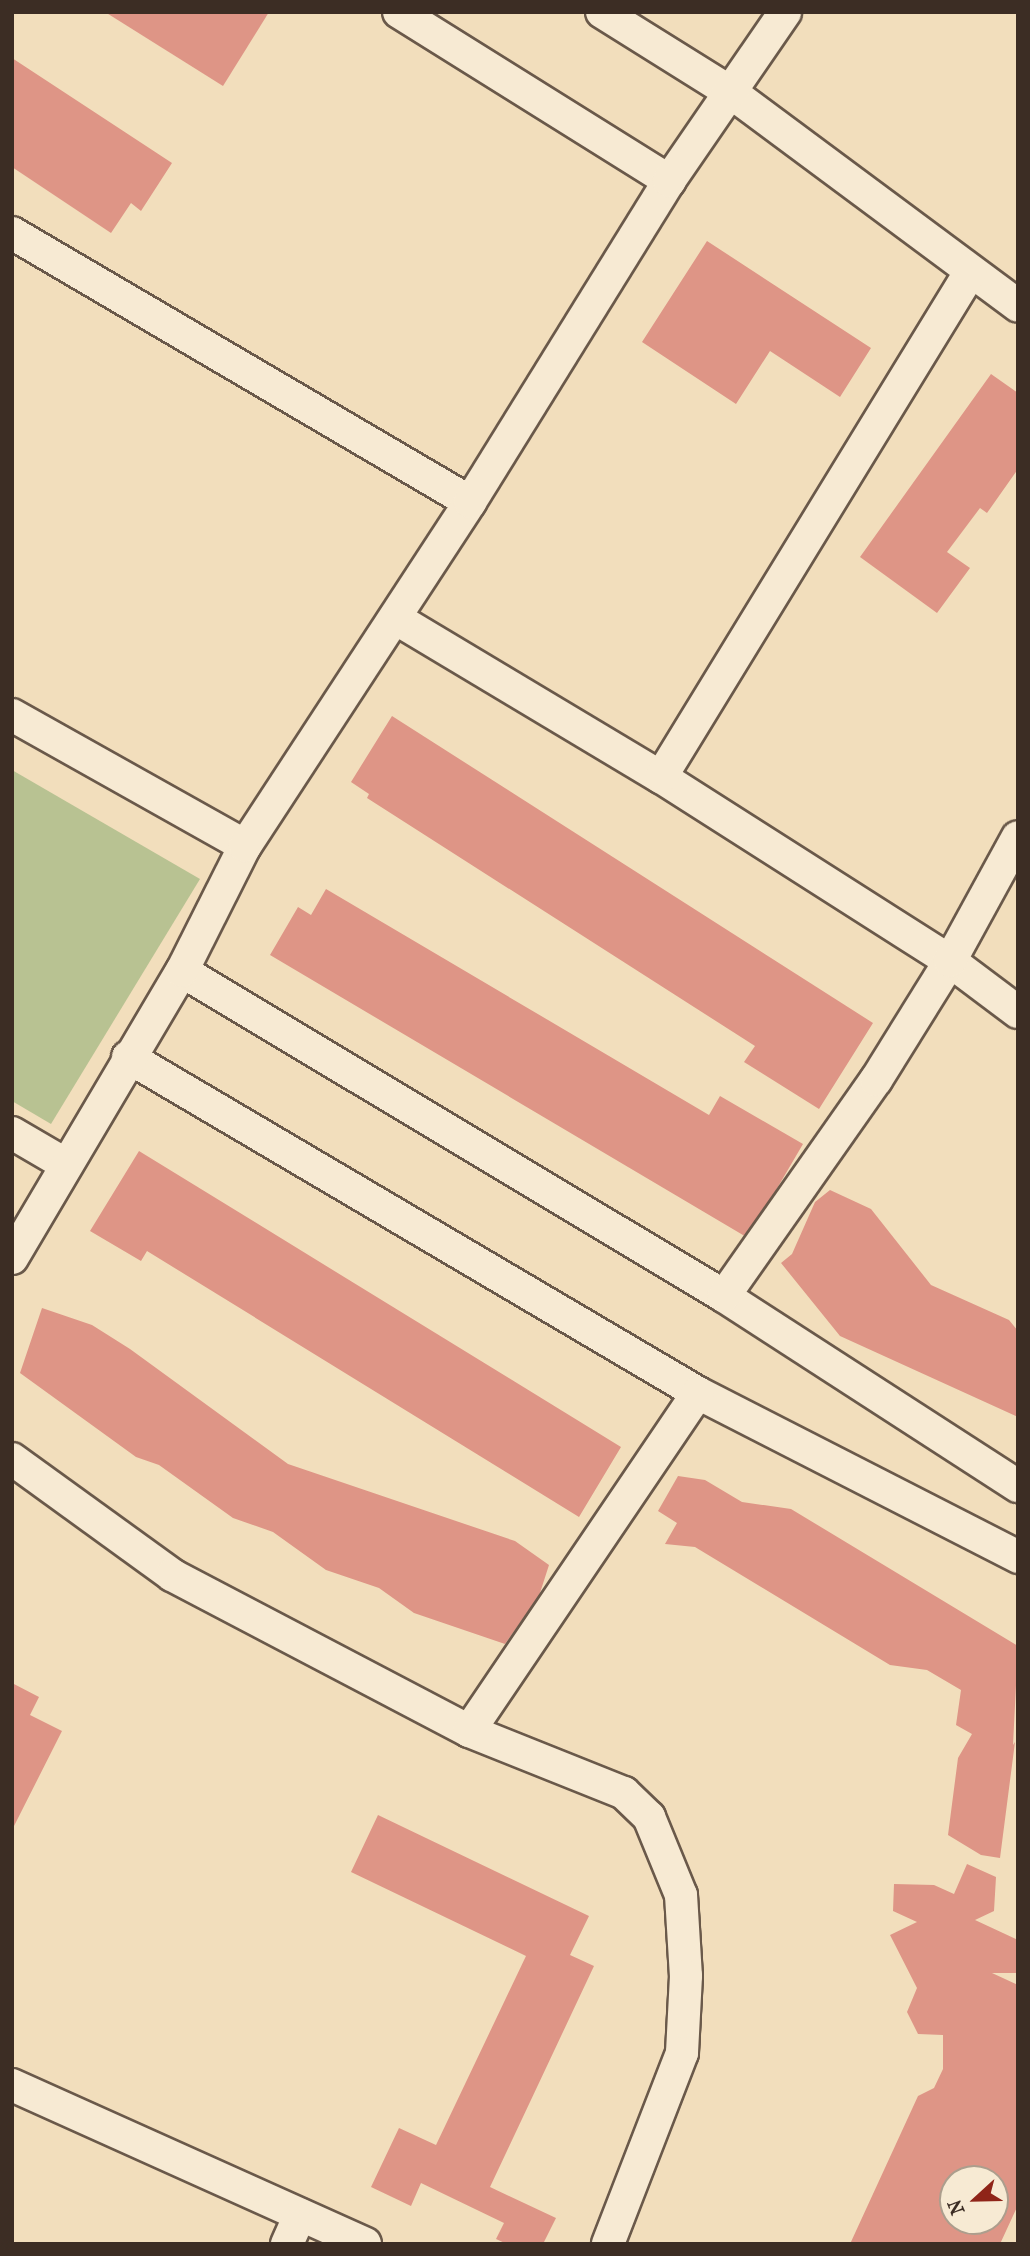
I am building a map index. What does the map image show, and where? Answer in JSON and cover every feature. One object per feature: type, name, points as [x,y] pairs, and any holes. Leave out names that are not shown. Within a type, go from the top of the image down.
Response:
[{"type":"street","points":[[399,12],[669,181]]},
{"type":"street","points":[[602,12],[733,94],[1018,306]]},
{"type":"street","points":[[12,1258],[128,1057],[182,971],[245,846],[470,502],[669,181],[733,94],[785,12]]},
{"type":"street","points":[[12,233],[470,502]]},
{"type":"street","points":[[661,777],[971,271]]},
{"type":"street","points":[[395,618],[661,777],[950,961],[1018,1012]]},
{"type":"street","points":[[12,715],[245,846]]},
{"type":"street","points":[[724,1296],[876,1080],[950,961],[1018,837]]},
{"type":"street","points":[[182,971],[724,1296],[1018,1486]]},
{"type":"street","points":[[128,1057],[698,1393],[1018,1557]]},
{"type":"street","points":[[12,1133],[65,1164]]},
{"type":"street","points":[[469,1731],[698,1393]]},
{"type":"street","points":[[12,1459],[172,1576],[469,1731],[625,1793],[649,1817],[681,1895],[686,1976],[682,2053],[608,2244]]},
{"type":"street","points":[[12,2085],[365,2244]]},
{"type":"street","points":[[287,2244],[300,2215]]},
{"type":"green space","points":[[12,770],[200,879],[51,1124],[12,1101]]},
{"type":"building","points":[[105,12],[269,12],[223,86]]},
{"type":"building","points":[[12,58],[172,163],[141,211],[131,203],[111,233],[12,167]]},
{"type":"building","points":[[707,241],[871,348],[840,397],[770,351],[736,404],[642,342]]},
{"type":"building","points":[[991,374],[1018,393],[1018,469],[987,513],[980,508],[947,552],[970,568],[937,613],[860,557]]},
{"type":"building","points":[[392,716],[873,1023],[819,1109],[744,1062],[755,1046],[367,798],[369,794],[351,782]]},
{"type":"building","points":[[326,889],[709,1115],[720,1096],[803,1144],[748,1238],[270,955],[298,907],[311,915]]},
{"type":"building","points":[[139,1151],[621,1447],[579,1517],[147,1251],[141,1261],[90,1231]]},
{"type":"building","points":[[830,1190],[871,1209],[931,1285],[1009,1320],[1018,1331],[1018,1417],[840,1336],[781,1263],[792,1254],[815,1202]]},
{"type":"building","points":[[42,1308],[92,1325],[130,1349],[288,1464],[515,1541],[549,1565],[539,1596],[505,1644],[414,1613],[379,1588],[326,1570],[273,1532],[233,1518],[159,1465],[136,1457],[20,1373]]},
{"type":"building","points":[[678,1476],[705,1480],[742,1502],[791,1509],[1018,1646],[1013,1745],[1015,1742],[1000,1858],[981,1855],[948,1835],[958,1758],[972,1734],[956,1725],[961,1690],[927,1670],[890,1665],[695,1547],[665,1544],[677,1523],[658,1511]]},
{"type":"building","points":[[12,1683],[39,1697],[30,1715],[62,1731],[12,1830]]},
{"type":"building","points":[[378,1815],[589,1916],[570,1955],[594,1966],[490,2187],[556,2218],[543,2244],[507,2244],[496,2239],[504,2223],[421,2183],[411,2206],[371,2187],[399,2128],[436,2145],[526,1956],[351,1872]]},
{"type":"building","points":[[967,1864],[996,1877],[994,1911],[975,1920],[1018,1940],[1018,1973],[992,1973],[1018,1985],[1018,2205],[1009,2224],[1009,2165],[939,2165],[939,2235],[1004,2235],[1000,2244],[850,2244],[918,2096],[934,2088],[943,2069],[943,2035],[918,2034],[907,2012],[917,1988],[890,1935],[917,1922],[893,1911],[894,1884],[934,1885],[954,1894]]}]
